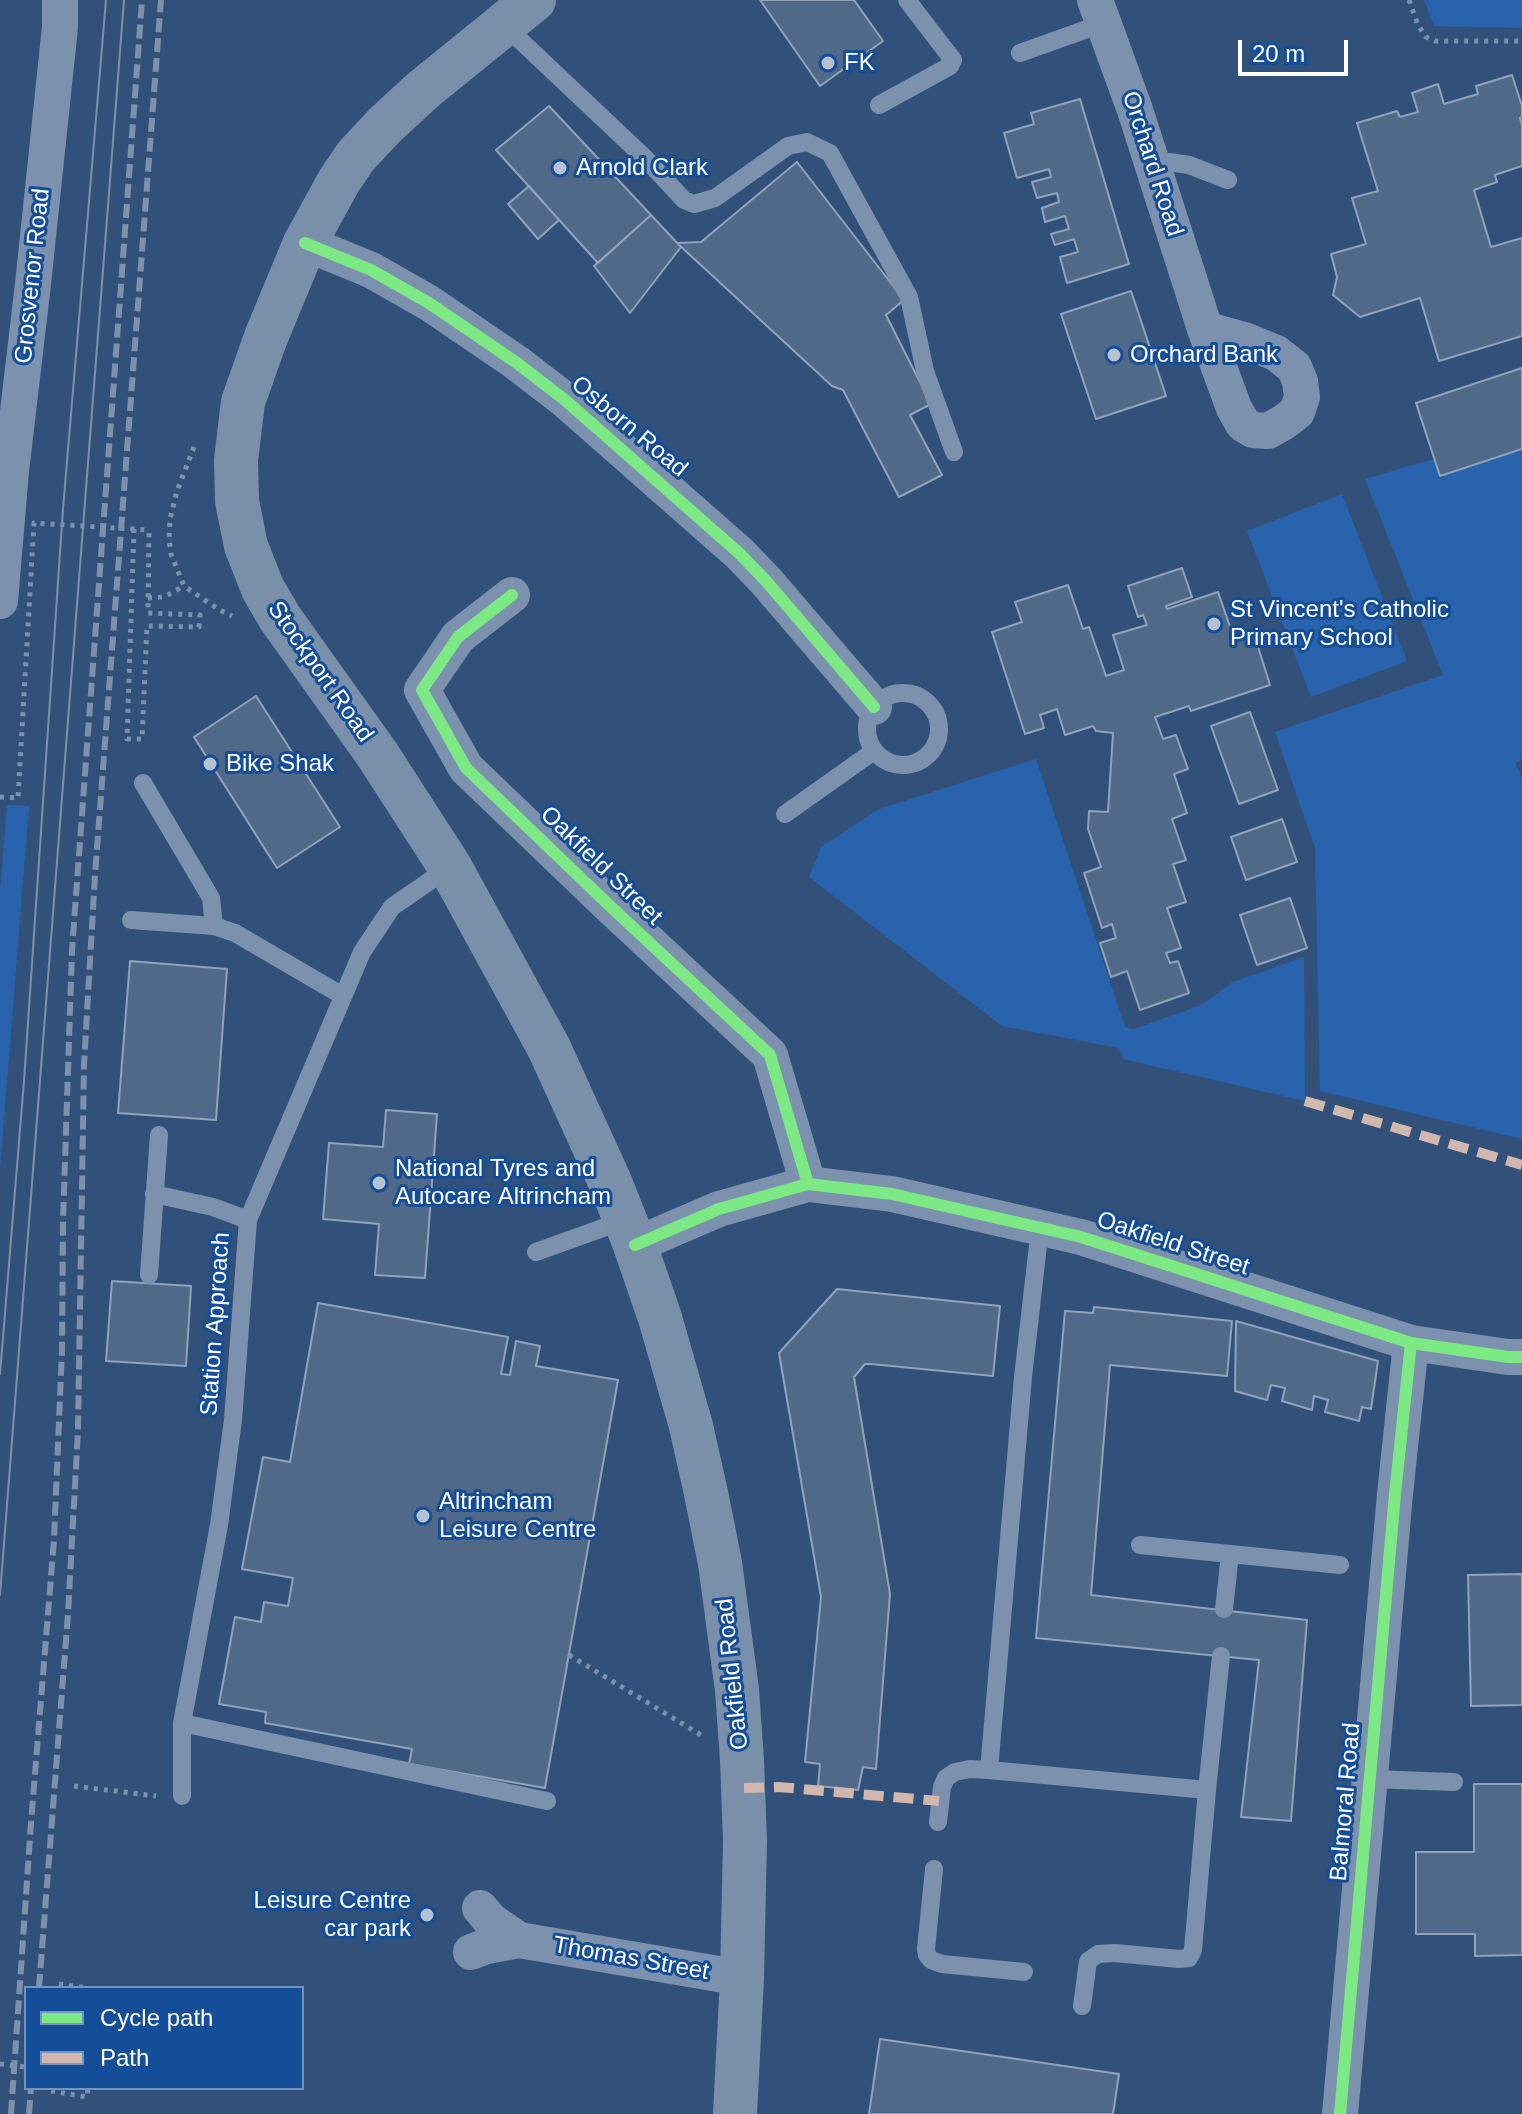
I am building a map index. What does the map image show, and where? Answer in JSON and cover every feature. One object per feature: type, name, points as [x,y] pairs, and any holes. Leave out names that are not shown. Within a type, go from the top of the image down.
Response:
[{"type":"main road","name":"Stockport Road","points":[[518,12],[385,125],[356,156],[339,181],[305,243],[243,402],[236,481],[240,521],[263,589],[280,618],[377,754],[450,867],[549,1048],[630,1233]]},
{"type":"main road","name":"Oakfield Road","points":[[630,1233],[675,1369],[706,1493],[726,1604],[737,1690],[745,1841],[735,2114]]},
{"type":"street","name":"Grosvenor Road","points":[[0,601],[60,0]]},
{"type":"street","name":"Orchard Road","points":[[1100,12],[1205,329]]},
{"type":"street","name":"Osborn Road","points":[[305,243],[371,270],[429,303],[497,348],[565,400],[739,553],[874,707]]},
{"type":"street","name":"Oakfield Street","points":[[512,595],[458,637],[422,690],[466,768],[770,1055],[808,1184]]},
{"type":"street","name":"Oakfield Street","points":[[630,1233],[808,1184],[892,1194],[1081,1237],[1411,1343],[1522,1357]]},
{"type":"street","name":"Balmoral Road","points":[[1340,2114],[1411,1343]]},
{"type":"street","name":"Thomas Street","points":[[480,1908],[490,1920],[519,1940]]},
{"type":"street","name":"Thomas Street","points":[[471,1952],[519,1940],[742,1978]]},
{"type":"lane","points":[[879,105],[950,66],[953,60],[907,0]]},
{"type":"lane","points":[[518,12],[684,200],[694,204],[715,198],[788,146],[807,142],[830,153],[909,297],[925,371],[954,452]]},
{"type":"lane","points":[[1020,53],[1100,12]]},
{"type":"lane","points":[[1153,165],[1169,162],[1189,165],[1228,180]]},
{"type":"lane","points":[[908,692],[927,700],[940,723],[939,738],[932,752],[908,765],[884,760],[874,751],[868,739],[867,725],[874,707],[886,696],[908,692]]},
{"type":"lane","points":[[785,814],[874,751]]},
{"type":"lane","points":[[143,783],[211,898],[214,926]]},
{"type":"lane","name":"Station Approach","points":[[182,1796],[182,1723],[219,1525],[233,1420],[248,1220],[362,952],[392,907],[450,867]]},
{"type":"lane","points":[[131,920],[214,926],[235,933],[343,996]]},
{"type":"lane","points":[[149,1275],[159,1135]]},
{"type":"lane","points":[[154,1194],[213,1207],[248,1220]]},
{"type":"lane","points":[[989,1770],[1023,1377],[1040,1228]]},
{"type":"lane","points":[[536,1252],[630,1233]]},
{"type":"lane","points":[[1140,1545],[1340,1565]]},
{"type":"lane","points":[[1224,1609],[1230,1554]]},
{"type":"lane","points":[[1082,2006],[1088,1961],[1098,1954],[1179,1959],[1189,1958],[1193,1950],[1221,1656]]},
{"type":"lane","points":[[182,1723],[547,1801]]},
{"type":"lane","points":[[938,1822],[946,1778],[955,1772],[970,1769],[1207,1790]]},
{"type":"lane","points":[[1370,1779],[1454,1782]]},
{"type":"lane","points":[[934,1869],[926,1949],[931,1960],[942,1964],[1024,1972]]},
{"type":"path","points":[[1409,0],[1418,25],[1426,37],[1435,41],[1522,41]]},
{"type":"path","points":[[0,797],[18,798],[34,523],[134,529],[149,530],[148,613],[200,615],[199,627],[147,626],[142,739],[127,739],[134,529]]},
{"type":"path","points":[[148,598],[164,597],[184,586]]},
{"type":"path","points":[[569,1655],[742,1760]]},
{"type":"path","points":[[74,1786],[160,1796]]},
{"type":"path","points":[[59,1984],[73,1986]]},
{"type":"path","points":[[0,2064],[24,2067]]},
{"type":"path","points":[[51,2091],[87,2097],[88,2090]]},
{"type":"shaded area","points":[[1424,0],[1522,0],[1522,28],[1434,26]]},
{"type":"shaded area","points":[[1522,433],[1522,759],[1515,763],[1522,777],[1522,1139],[1320,1091],[1315,848],[1275,732],[1443,675],[1365,479]]},
{"type":"shaded area","points":[[1342,494],[1407,661],[1311,697],[1247,531]]},
{"type":"shaded area","points":[[1036,759],[1125,1027],[1134,1029],[1201,1005],[1233,982],[1304,957],[1305,1101],[1123,1059],[1119,1048],[1002,1026],[809,877],[821,847],[879,809]]},
{"type":"shaded area","points":[[7,805],[29,806],[0,1169],[0,891]]},
{"type":"building","name":"FK","points":[[760,0],[854,0],[883,41],[820,86]]},
{"type":"building","points":[[1512,75],[1522,106],[1522,166],[1495,175],[1497,182],[1474,190],[1491,247],[1522,238],[1522,336],[1439,361],[1420,298],[1360,317],[1333,295],[1337,277],[1331,254],[1366,244],[1352,198],[1378,191],[1357,123],[1397,111],[1400,117],[1418,112],[1412,93],[1438,84],[1444,104],[1478,94],[1476,86]]},
{"type":"building","points":[[1080,99],[1129,264],[1067,283],[1060,257],[1078,252],[1074,239],[1055,245],[1051,234],[1069,229],[1065,216],[1045,222],[1042,208],[1059,202],[1057,193],[1037,198],[1032,182],[1051,177],[1049,169],[1017,178],[1004,133],[1034,124],[1031,113]]},
{"type":"building","name":"Arnold Clark","points":[[549,106],[651,215],[598,263],[496,150]]},
{"type":"building","points":[[797,162],[904,300],[886,315],[931,404],[910,415],[942,475],[899,497],[843,390],[832,386],[677,243],[701,242]]},
{"type":"building","points":[[529,186],[559,220],[538,239],[508,204]]},
{"type":"building","points":[[651,215],[681,247],[630,313],[594,266]]},
{"type":"building","name":"Orchard Bank","points":[[1131,291],[1166,396],[1096,419],[1061,314]]},
{"type":"building","points":[[1522,368],[1522,449],[1440,476],[1416,403]]},
{"type":"building","points":[[1182,568],[1192,597],[1166,606],[1167,609],[1218,592],[1235,641],[1254,634],[1270,685],[1191,711],[1189,706],[1155,717],[1163,739],[1176,735],[1188,769],[1174,774],[1187,813],[1172,819],[1186,860],[1173,864],[1186,902],[1167,908],[1181,948],[1166,953],[1170,963],[1178,961],[1189,993],[1140,1010],[1127,971],[1111,977],[1100,943],[1116,938],[1112,924],[1102,928],[1084,873],[1101,867],[1088,829],[1089,811],[1108,812],[1113,733],[1096,731],[1093,726],[1065,735],[1057,709],[1040,715],[1044,728],[1025,734],[992,632],[1022,622],[1015,602],[1068,585],[1083,629],[1089,627],[1106,676],[1124,670],[1113,635],[1147,625],[1143,615],[1138,617],[1128,586]]},
{"type":"building","points":[[256,696],[340,827],[277,868],[194,737]]},
{"type":"building","points":[[1250,712],[1278,790],[1239,804],[1211,726]]},
{"type":"building","points":[[1282,819],[1297,862],[1246,880],[1231,837]]},
{"type":"building","points":[[1290,898],[1307,948],[1257,965],[1240,915]]},
{"type":"building","points":[[130,961],[227,969],[216,1120],[118,1113]]},
{"type":"building","name":"National Tyres and Autocare Altrincham","points":[[386,1110],[437,1114],[425,1278],[375,1275],[379,1224],[323,1219],[329,1143],[383,1147]]},
{"type":"building","points":[[112,1281],[191,1286],[186,1366],[106,1361]]},
{"type":"building","points":[[837,1289],[1000,1306],[993,1376],[865,1364],[854,1377],[890,1594],[876,1769],[863,1767],[858,1790],[818,1786],[820,1764],[805,1762],[821,1597],[779,1353]]},
{"type":"building","name":"Altrincham Leisure Centre","points":[[318,1303],[508,1337],[501,1374],[510,1375],[516,1341],[540,1346],[536,1366],[618,1380],[545,1788],[409,1764],[412,1749],[265,1723],[266,1712],[219,1704],[235,1617],[261,1622],[264,1602],[288,1606],[293,1578],[242,1569],[263,1457],[290,1462]]},
{"type":"building","points":[[1094,1307],[1232,1321],[1227,1376],[1110,1365],[1091,1595],[1307,1620],[1291,1821],[1241,1817],[1259,1660],[1036,1638],[1065,1311],[1093,1313]]},
{"type":"building","points":[[1236,1321],[1378,1361],[1371,1409],[1362,1407],[1359,1421],[1325,1412],[1328,1400],[1314,1396],[1312,1410],[1282,1401],[1285,1388],[1271,1385],[1267,1400],[1235,1391]]},
{"type":"building","points":[[1522,1574],[1522,1705],[1471,1706],[1468,1575]]},
{"type":"building","points":[[1474,1784],[1522,1784],[1522,1955],[1475,1956],[1475,1934],[1416,1934],[1416,1852],[1474,1852]]},
{"type":"building","points":[[880,2039],[1119,2074],[1113,2114],[869,2114]]},
{"type":"tram line","points":[[0,1374],[24,1081],[63,509],[106,0]]},
{"type":"tram line","points":[[0,1595],[124,0]]},
{"type":"railway","points":[[11,2114],[54,1540],[72,950],[142,0]]},
{"type":"railway","points":[[39,1986],[68,1614],[78,1430],[84,1065],[95,875],[161,0]]},
{"type":"railway","points":[[29,2114],[31,2090]]},
{"type":"marked path","points":[[1305,1101],[1522,1165]]},
{"type":"marked path","points":[[744,1788],[779,1787],[939,1801]]},
{"type":"cycle path","points":[[305,243],[371,270],[429,303],[565,400],[739,553],[874,707]]},
{"type":"cycle path","points":[[512,595],[458,637],[422,690],[466,768],[770,1055],[808,1184]]},
{"type":"cycle path","points":[[635,1245],[719,1209],[808,1184],[892,1194],[1081,1237],[1411,1343],[1522,1357]]},
{"type":"cycle path","points":[[1340,2114],[1411,1343]]},
{"type":"place","name":"FK","points":[[828,63]]},
{"type":"place","name":"Arnold Clark","points":[[560,168]]},
{"type":"place","name":"Orchard Bank","points":[[1114,355]]},
{"type":"place","name":"St Vincent's Catholic Primary School","points":[[1214,624]]},
{"type":"place","name":"Bike Shak","points":[[210,764]]},
{"type":"place","name":"National Tyres and Autocare Altrincham","points":[[379,1183]]},
{"type":"place","name":"Altrincham Leisure Centre","points":[[423,1516]]},
{"type":"place","name":"Leisure Centre car park","points":[[427,1915]]}]
